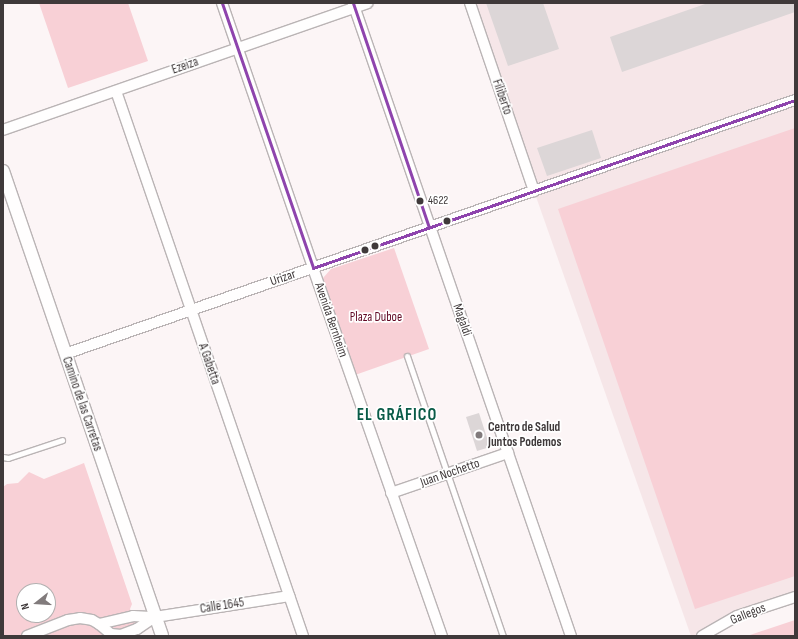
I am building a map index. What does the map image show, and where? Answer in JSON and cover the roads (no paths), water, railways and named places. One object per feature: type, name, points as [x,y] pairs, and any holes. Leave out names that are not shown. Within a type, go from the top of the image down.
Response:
[{"type":"street","name":"Avenida Bernheim","points":[[222,3],[442,636]]},
{"type":"street","name":"Ezeiza","points":[[3,130],[238,48],[354,5],[367,3]]},
{"type":"street","name":"Filiberto","points":[[470,3],[534,191]]},
{"type":"street","name":"Magaldi","points":[[354,5],[571,636]]},
{"type":"street","name":"A Gabetta","points":[[116,91],[304,636]]},
{"type":"street","name":"Urizar","points":[[65,354],[795,100]]},
{"type":"street","name":"Camino de las Carretas","points":[[3,171],[162,636]]},
{"type":"street","name":"Juan Nochetto","points":[[392,493],[508,452]]},
{"type":"street","name":"Calle 1645","points":[[155,617],[290,596]]},
{"type":"street","name":"Gallegos","points":[[702,636],[737,616],[795,597]]},
{"type":"street","points":[[99,624],[133,616],[155,617]]},
{"type":"street","points":[[27,636],[68,620],[80,618],[92,620],[111,634],[121,635],[137,629],[155,617]]},
{"type":"lane","points":[[407,356],[503,636]]},
{"type":"lane","points":[[3,457],[8,458],[62,440]]},
{"type":"place","name":"4622","points":[[420,201]]},
{"type":"place","name":"Centro de Salud Juntos Podemos","points":[[479,435]]},
{"type":"district","name":"EL GRÁFICO","points":[[397,416]]},
{"type":"park label","name":"Plaza Duboe","points":[[376,317]]}]
